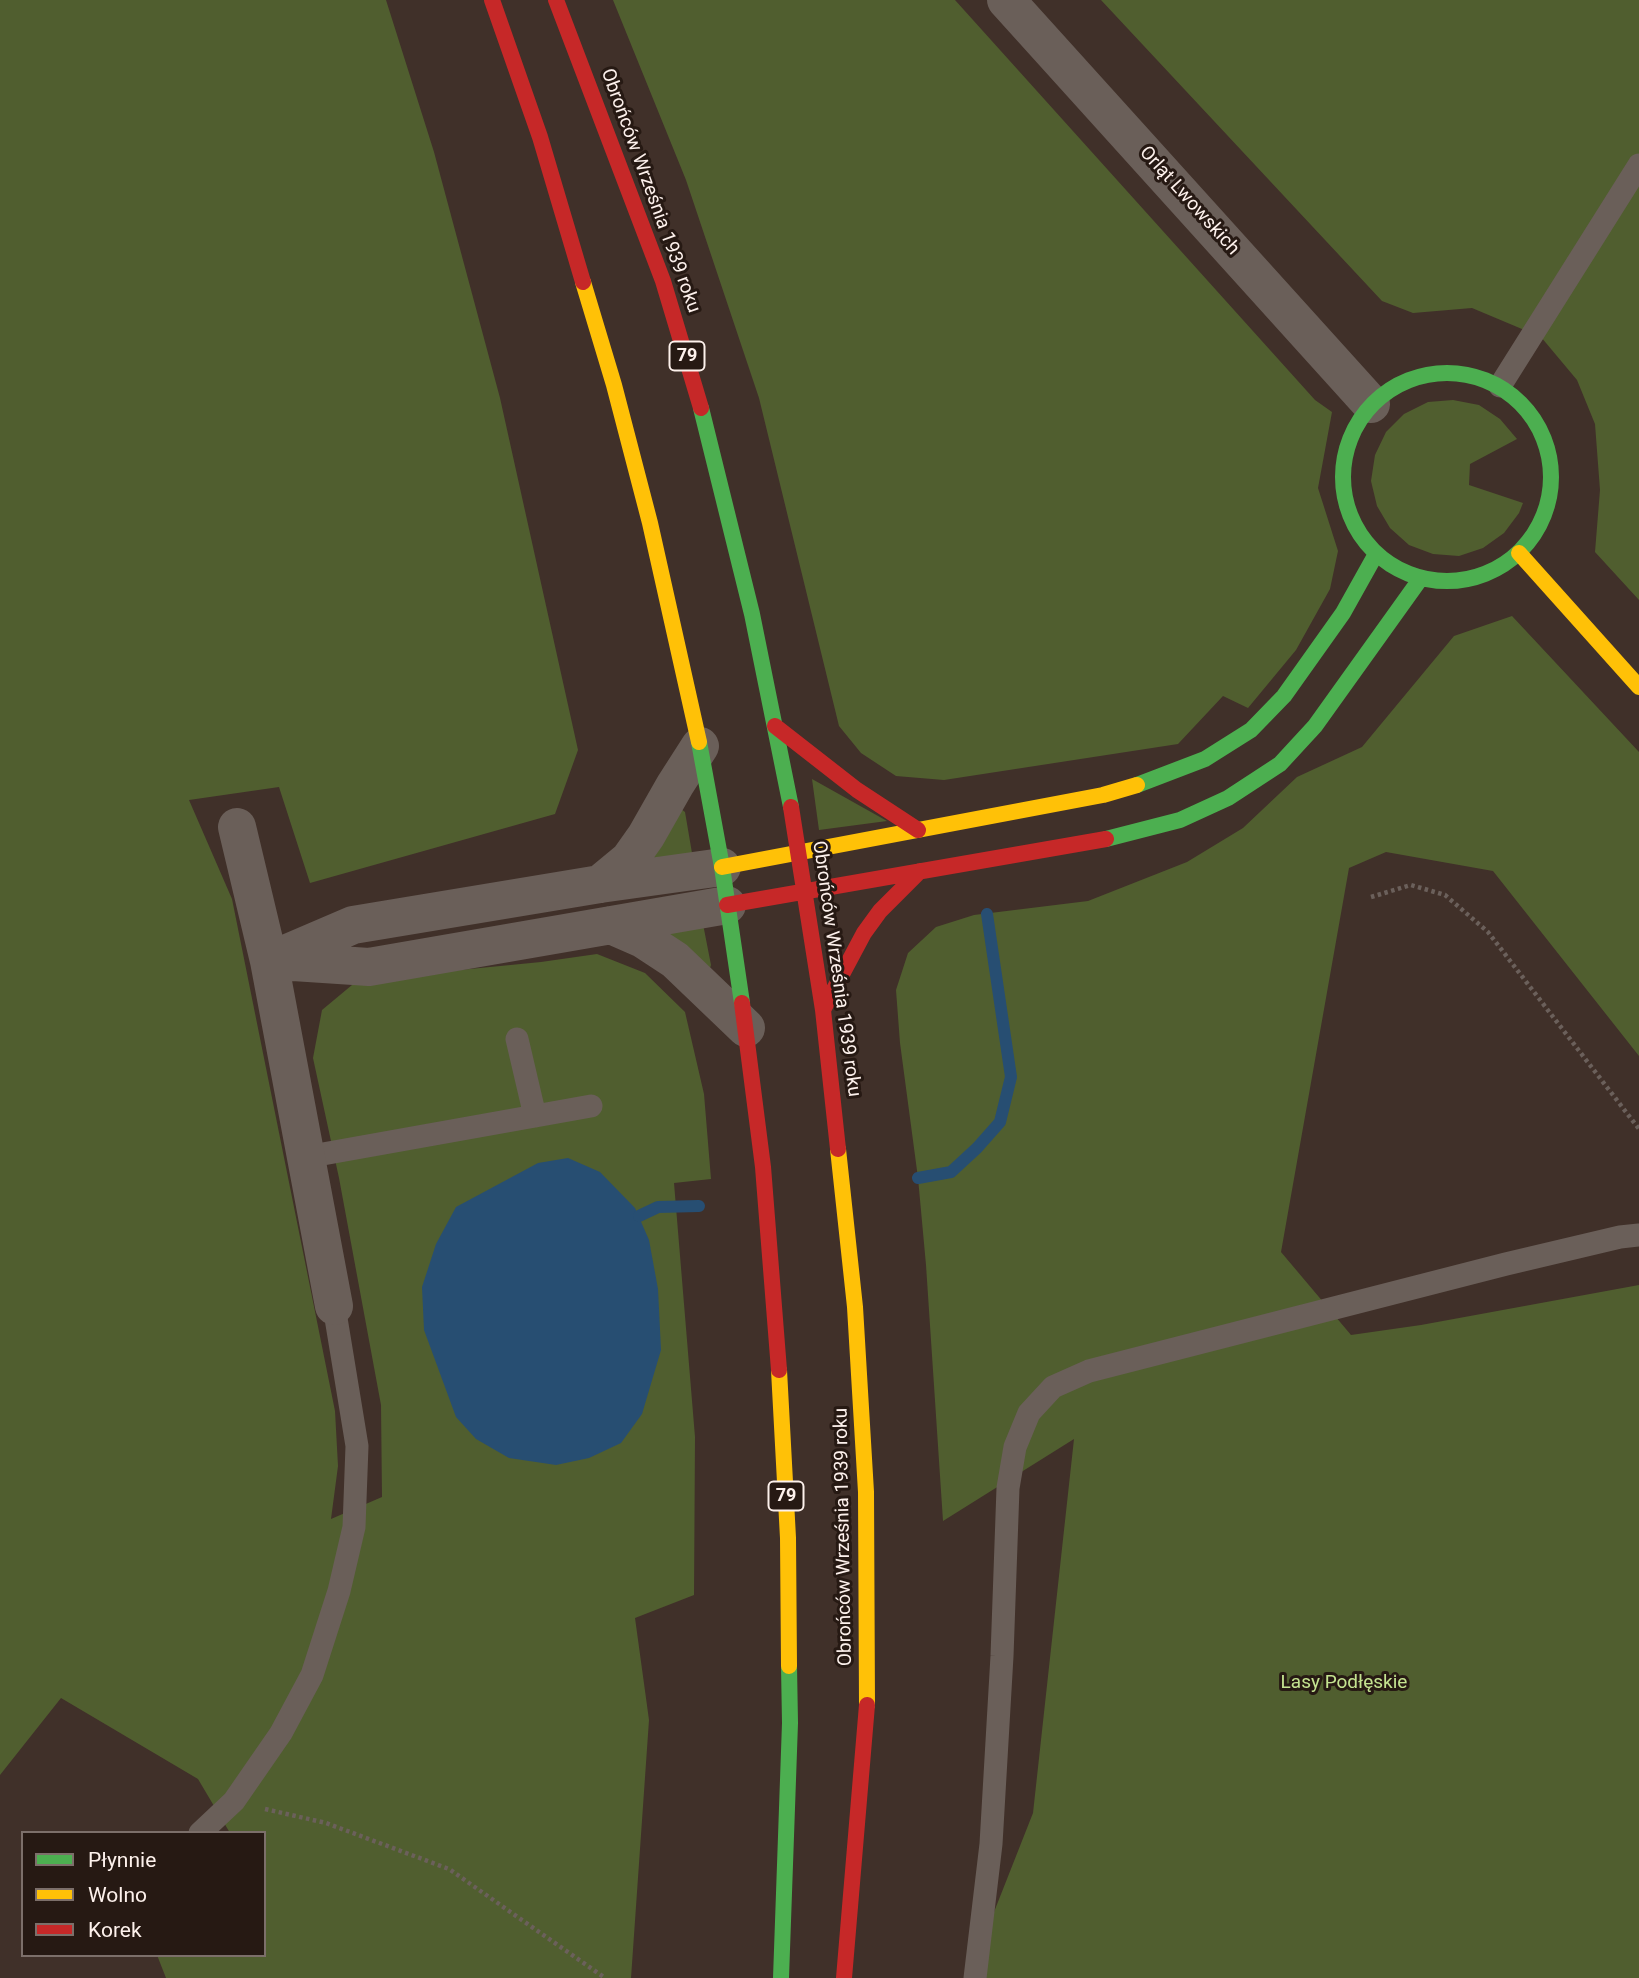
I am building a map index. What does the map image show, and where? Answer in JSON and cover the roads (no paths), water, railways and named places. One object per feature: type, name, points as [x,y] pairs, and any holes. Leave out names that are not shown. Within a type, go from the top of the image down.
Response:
[{"type":"main road","name":"79","points":[[492,0],[540,137],[610,373],[650,523],[700,746],[722,867],[746,1028],[774,1289],[788,1538],[790,1723],[781,1978]]},
{"type":"main road","name":"Obrońców Września 1939 roku","points":[[556,0],[654,256],[687,354],[752,614],[798,853],[823,1010],[855,1307],[868,1542],[865,1744],[844,1978]]},
{"type":"main road","points":[[1447,371],[1474,375],[1500,386],[1522,403],[1539,425],[1549,451],[1552,479],[1548,506],[1536,532],[1519,553],[1498,569],[1473,579],[1447,582],[1421,578],[1397,569],[1376,554],[1355,528],[1344,496],[1343,463],[1352,431],[1371,404],[1393,386],[1419,375],[1447,371]]},
{"type":"main road","points":[[1519,553],[1639,687]]},
{"type":"main road","points":[[722,867],[1103,795],[1162,778],[1205,759],[1251,730],[1284,696],[1343,613],[1376,554]]},
{"type":"main road","points":[[727,905],[1113,838],[1180,820],[1228,798],[1280,764],[1315,726],[1421,578]]},
{"type":"main road","points":[[775,726],[857,790],[918,830]]},
{"type":"main road","points":[[823,1010],[864,933],[880,911],[920,871]]},
{"type":"street","name":"Orląt Lwowskich","points":[[1006,0],[1371,404]]},
{"type":"street","points":[[600,884],[629,860],[700,746]]},
{"type":"street","points":[[237,827],[269,961],[334,1306]]},
{"type":"street","points":[[269,961],[353,925],[600,884],[722,867]]},
{"type":"street","points":[[269,961],[369,967],[727,905]]},
{"type":"street","points":[[611,925],[643,939],[675,960],[746,1028]]},
{"type":"lane","points":[[1500,386],[1639,164]]},
{"type":"lane","points":[[517,1039],[535,1116]]},
{"type":"lane","points":[[306,1157],[591,1106]]},
{"type":"lane","points":[[975,1978],[991,1844],[1008,1488],[1015,1447],[1029,1413],[1053,1387],[1089,1371],[1506,1264],[1619,1237],[1639,1235]]},
{"type":"lane","points":[[202,1831],[234,1801],[281,1733],[312,1675],[338,1591],[354,1527],[358,1446],[334,1306]]},
{"type":"water","points":[[568,1158],[600,1172],[635,1208],[649,1240],[658,1289],[661,1350],[642,1414],[621,1443],[589,1458],[556,1465],[509,1458],[476,1439],[456,1417],[424,1330],[422,1287],[436,1244],[456,1207],[538,1163]]},
{"type":"waterway","points":[[918,1178],[951,1172],[1000,1122],[1011,1077],[987,914]]},
{"type":"waterway","points":[[639,1216],[658,1207],[699,1206]]},
{"type":"park label","name":"Lasy Podłęskie","points":[[1344,1683]]}]
